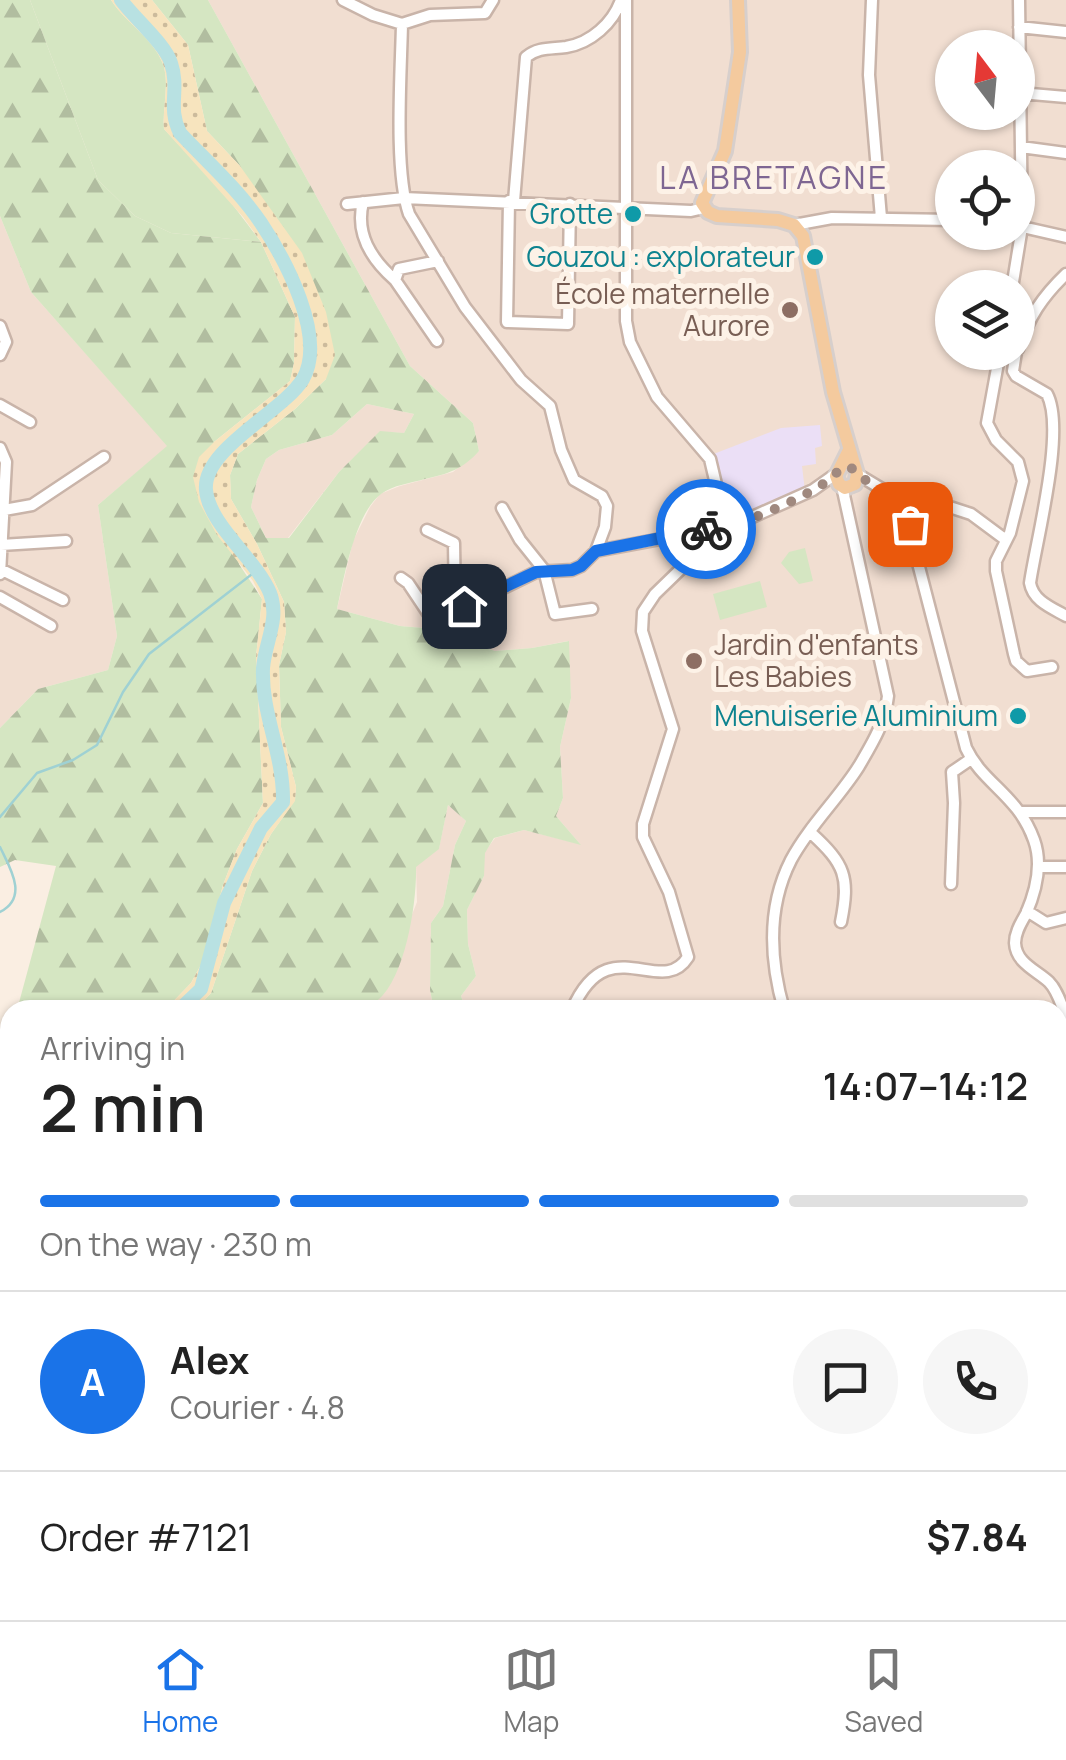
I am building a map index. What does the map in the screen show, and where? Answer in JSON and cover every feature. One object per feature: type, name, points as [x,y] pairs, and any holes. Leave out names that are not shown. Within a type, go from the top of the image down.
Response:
[{"type":"main road","points":[[738,0],[740,52],[732,110],[725,151],[703,197],[704,208],[717,216],[770,219],[794,226],[805,241],[821,336],[848,452],[847,481]]},
{"type":"street","points":[[344,0],[402,24],[430,15],[485,12],[493,0]]},
{"type":"street","points":[[570,204],[568,324],[507,322],[511,201],[526,57],[537,50],[568,47],[589,38],[614,17],[623,0]]},
{"type":"street","points":[[579,1000],[592,980],[616,965],[666,973],[688,957],[669,892],[643,837],[643,824],[673,729],[641,622],[655,594],[719,530],[718,496],[710,459],[657,397],[630,342],[626,321],[623,0]]},
{"type":"street","points":[[872,0],[869,75],[881,218]]},
{"type":"street","points":[[1019,30],[1020,0]]},
{"type":"street","points":[[401,578],[430,616],[436,618],[455,606],[482,599],[511,582],[544,570],[572,570],[581,566],[596,551],[608,506],[602,496],[574,480],[550,406],[511,368],[465,306],[409,214],[404,198],[402,24]]},
{"type":"street","points":[[1019,27],[1066,32]]},
{"type":"street","points":[[1035,95],[1066,98]]},
{"type":"street","points":[[1021,130],[1021,150]]},
{"type":"street","points":[[1021,147],[1066,153]]},
{"type":"street","points":[[347,204],[404,198],[704,208]]},
{"type":"street","points":[[363,202],[358,222],[365,243],[437,341]]},
{"type":"street","points":[[794,226],[817,219],[935,220]]},
{"type":"street","points":[[1035,230],[1066,237]]},
{"type":"street","points":[[394,280],[399,269],[438,261]]},
{"type":"street","points":[[1035,308],[1066,274]]},
{"type":"street","points":[[0,326],[6,342],[0,355]]},
{"type":"street","points":[[997,370],[988,423],[996,440],[1018,462],[1023,481],[1014,522],[996,561],[997,586],[1016,661],[1027,671],[1052,667]]},
{"type":"street","points":[[1013,370],[1016,376],[1047,394],[1054,418],[1044,526],[1030,584],[1041,602],[1066,616]]},
{"type":"street","points":[[0,404],[30,422]]},
{"type":"street","points":[[0,448],[6,462],[0,571],[63,600]]},
{"type":"street","points":[[4,510],[32,505],[104,457]]},
{"type":"street","points":[[782,1000],[772,962],[777,906],[792,858],[852,776],[882,726],[888,696],[847,481]]},
{"type":"street","points":[[596,551],[719,530],[824,484],[872,484],[900,504],[910,524],[934,634],[971,759],[1021,812],[1036,846],[1035,890],[1017,933],[1017,952],[1022,961],[1051,984],[1066,988]]},
{"type":"street","points":[[887,492],[919,497],[971,514],[1006,540]]},
{"type":"street","points":[[502,508],[520,540],[544,570],[555,614],[592,609]]},
{"type":"street","points":[[426,530],[454,542],[455,606]]},
{"type":"street","points":[[1,545],[66,541]]},
{"type":"street","points":[[0,598],[51,626]]},
{"type":"street","points":[[951,884],[952,772],[971,759]]},
{"type":"street","points":[[1021,812],[1066,812]]},
{"type":"street","points":[[810,834],[841,866],[847,894],[841,922]]},
{"type":"street","points":[[1038,867],[1066,866]]},
{"type":"street","points":[[1027,911],[1046,923],[1066,918]]},
{"type":"street","points":[[1051,984],[1058,1000]]},
{"type":"shaded area","points":[[208,0],[1066,0],[1066,1000],[462,1000],[461,996],[476,976],[468,944],[467,910],[484,876],[484,853],[495,838],[524,830],[580,844],[556,816],[563,798],[560,747],[571,698],[568,641],[495,651],[424,628],[400,626],[337,609],[353,541],[380,494],[453,472],[479,451],[473,423],[410,366]]},
{"type":"shaded area","points":[[0,216],[31,292],[168,446],[98,505],[117,636],[108,670],[38,689],[0,728]]},
{"type":"shaded area","points":[[367,404],[414,414],[404,433],[380,432],[339,472],[288,538],[266,538],[251,507],[266,459],[279,450],[332,435]]},
{"type":"shaded area","points":[[820,425],[822,446],[815,448],[816,464],[802,466],[805,491],[790,493],[790,497],[727,521],[721,518],[717,462],[711,455],[781,428]]},
{"type":"shaded area","points":[[448,805],[466,821],[455,845],[443,906],[431,923],[432,1000],[378,1000],[417,902],[416,866],[439,848]]},
{"type":"green space","points":[[0,0],[30,0],[98,180],[135,216],[171,233],[261,242],[295,317],[290,381],[214,442],[239,564],[262,599],[256,657],[263,803],[237,849],[223,885],[203,961],[191,983],[175,1000],[20,1000],[56,866],[15,860],[0,867],[0,728],[38,689],[108,670],[117,636],[98,505],[167,446],[31,292],[0,216]]},
{"type":"green space","points":[[30,0],[111,0],[163,64],[164,129],[223,192],[261,242],[171,233],[135,216],[98,180]]},
{"type":"green space","points":[[152,0],[208,0],[410,366],[473,423],[479,451],[467,462],[448,473],[391,488],[372,503],[352,547],[337,609],[400,626],[424,628],[495,651],[569,641],[571,698],[560,747],[563,798],[556,816],[581,845],[524,830],[494,838],[485,853],[484,876],[467,910],[468,944],[476,976],[461,996],[462,1000],[432,1000],[430,990],[431,923],[443,906],[455,845],[466,821],[448,805],[439,849],[416,867],[412,918],[403,956],[388,989],[378,1000],[204,1000],[211,993],[252,871],[295,800],[296,787],[281,727],[279,665],[286,632],[284,602],[231,499],[230,475],[238,454],[326,379],[240,166],[207,131],[188,45]],"holes":[[[367,404],[414,414],[404,433],[380,431],[339,472],[289,538],[266,538],[251,507],[266,459],[279,450],[332,435]]]},
{"type":"green space","points":[[805,548],[813,581],[799,584],[781,563],[789,552]]},
{"type":"green space","points":[[760,581],[767,607],[720,620],[713,594]]},
{"type":"sand","points":[[111,0],[152,0],[188,45],[207,131],[240,166],[302,253],[326,312],[335,355],[326,379],[238,454],[230,475],[231,499],[284,602],[286,632],[279,665],[281,727],[296,787],[295,801],[271,834],[252,871],[211,993],[204,1000],[175,1000],[191,983],[203,961],[223,885],[237,849],[263,803],[256,657],[262,599],[217,535],[199,502],[193,477],[199,457],[214,442],[290,381],[295,317],[261,242],[164,129],[163,64]]},
{"type":"waterway","points":[[121,0],[168,56],[174,82],[174,115],[180,133],[243,199],[281,257],[300,299],[310,342],[303,379],[230,446],[208,475],[206,490],[215,516],[255,567],[273,603],[263,685],[283,802],[261,828],[224,903],[201,989],[189,1000]]},
{"type":"waterway","points":[[0,817],[37,773],[73,760],[97,745],[123,692],[149,654],[256,571]]},
{"type":"waterway","points":[[0,847],[15,882],[14,898],[0,912]]},
{"type":"way so far","points":[[706,529],[722,530],[786,503],[824,484],[846,466],[887,492],[900,504],[910,524]]},
{"type":"place","name":"Grotte","points":[[633,214]]},
{"type":"place","name":"Gouzou : explorateur","points":[[815,257]]},
{"type":"place","name":"École maternelle Aurore","points":[[790,310]]},
{"type":"place","name":"Jardin d'enfants Les Babies","points":[[694,661]]},
{"type":"place","name":"Menuiserie Aluminium","points":[[1018,716]]},
{"type":"district","name":"LA BRETAGNE","points":[[774,178]]},
{"type":"route","points":[[464,606],[536,572],[572,570],[596,551],[706,529]]}]
